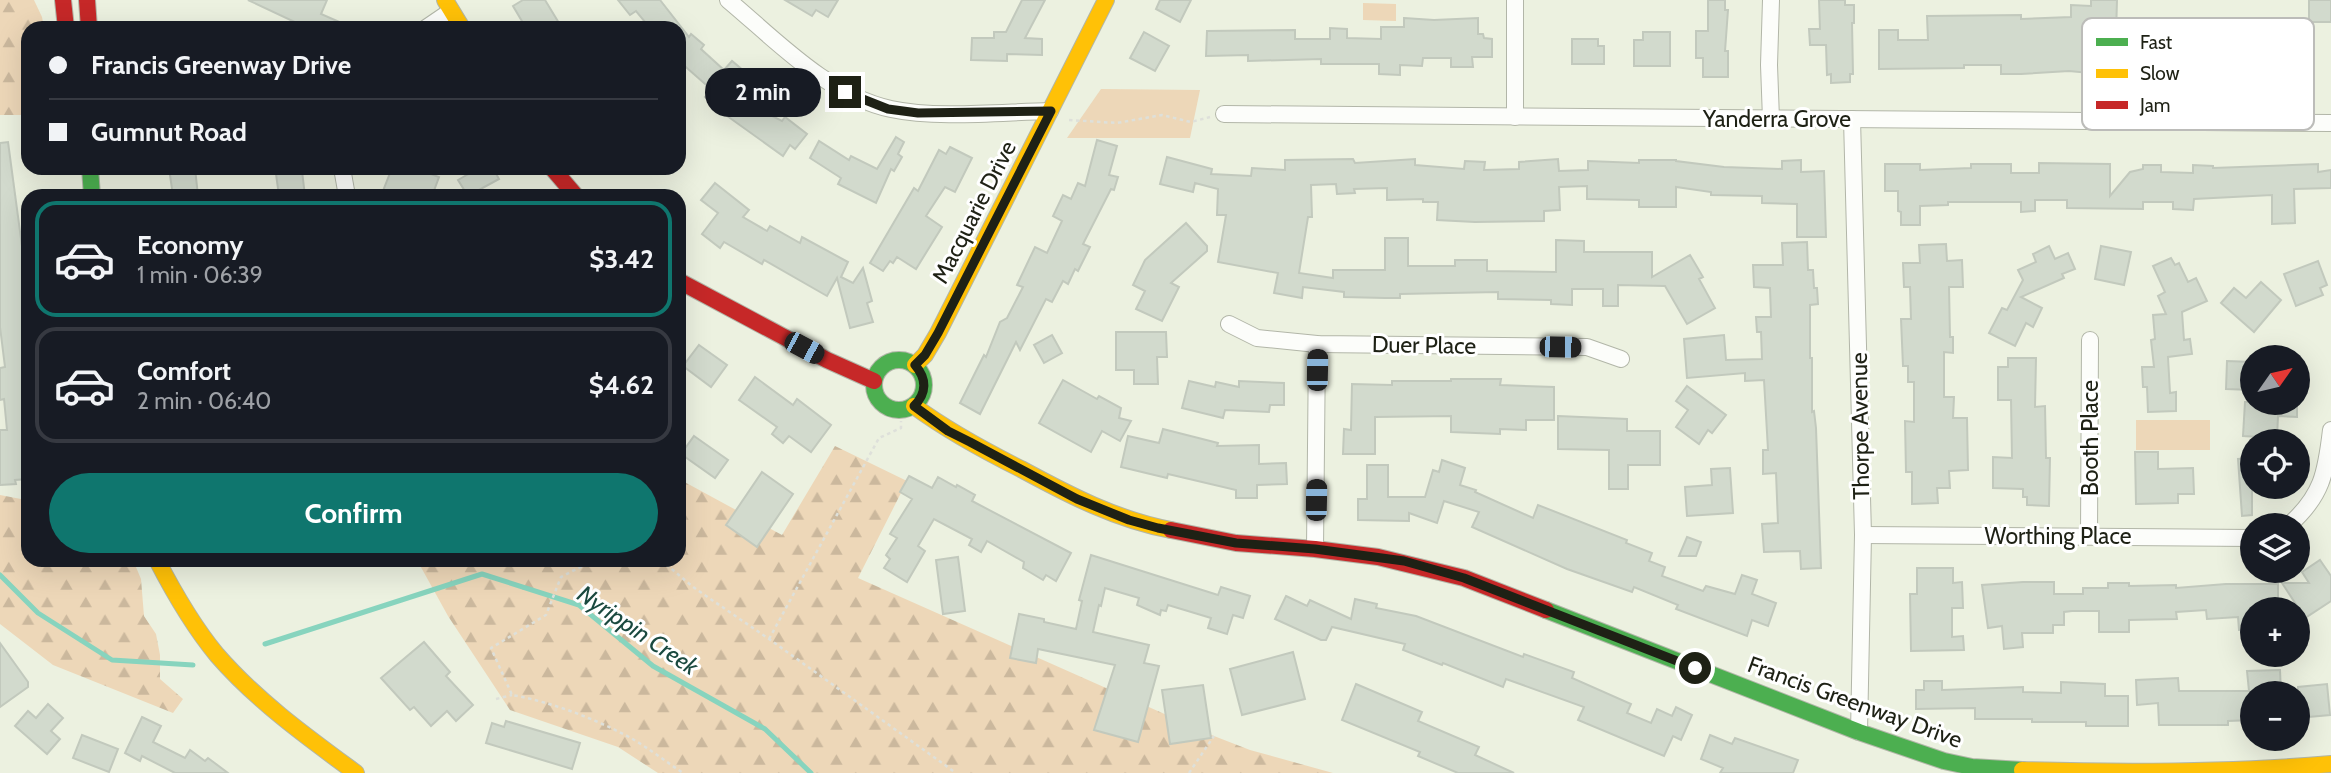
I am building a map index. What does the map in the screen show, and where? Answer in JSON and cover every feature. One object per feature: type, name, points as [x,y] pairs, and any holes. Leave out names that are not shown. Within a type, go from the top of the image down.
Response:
[{"type":"street","points":[[63,0],[65,21]]},
{"type":"street","points":[[87,0],[88,21]]},
{"type":"street","points":[[728,0],[814,72],[845,92],[888,109],[918,113],[1049,115]]},
{"type":"street","name":"Macquarie Drive","points":[[915,365],[925,355],[938,333],[1106,0]]},
{"type":"street","points":[[1515,0],[1515,117]]},
{"type":"street","points":[[1771,0],[1771,119]]},
{"type":"street","points":[[433,21],[448,6]]},
{"type":"street","name":"Yanderra Grove","points":[[1224,114],[2082,120]]},
{"type":"street","name":"Thorpe Avenue","points":[[1852,119],[1863,536],[1858,732]]},
{"type":"street","points":[[558,175],[570,189]]},
{"type":"street","points":[[686,285],[874,382]]},
{"type":"street","name":"Duer Place","points":[[1229,324],[1257,338],[1317,344],[1587,347],[1621,359]]},
{"type":"street","name":"Booth Place","points":[[2089,536],[2090,340]]},
{"type":"street","points":[[1315,549],[1317,344]]},
{"type":"street","points":[[901,360],[915,365],[924,378],[923,394],[914,406],[900,410],[887,407],[877,396],[874,382],[881,368],[887,363],[901,360]]},
{"type":"street","name":"Francis Greenway Drive","points":[[914,406],[948,431],[1077,499],[1129,520],[1236,543],[1315,549],[1404,561],[1464,578],[1858,732],[1917,753],[1972,767],[2080,773],[2270,772],[2331,764]]},
{"type":"street","points":[[2303,513],[2318,492],[2327,468],[2331,430]]},
{"type":"street","name":"Worthing Place","points":[[1863,536],[2240,538]]},
{"type":"street","points":[[160,567],[173,592],[208,643],[241,681],[277,713],[356,773]]},
{"type":"path","points":[[1049,115],[1117,123],[1162,115],[1191,122],[1224,114]]},
{"type":"path","points":[[769,639],[879,439],[901,428]]},
{"type":"path","points":[[512,695],[491,648],[546,615],[561,577],[580,567]]},
{"type":"path","points":[[669,567],[693,587],[956,773]]},
{"type":"path","points":[[496,699],[512,695],[543,701],[593,720],[631,738],[683,773]]},
{"type":"path","points":[[1189,773],[1214,736]]},
{"type":"green space","points":[[0,0],[34,0],[43,21],[21,21],[21,115],[0,115]]},
{"type":"green space","points":[[1363,3],[1396,4],[1396,21],[1363,20]]},
{"type":"green space","points":[[1101,89],[1200,90],[1190,138],[1067,138]]},
{"type":"green space","points":[[2136,420],[2210,420],[2210,450],[2136,450]]},
{"type":"green space","points":[[835,446],[907,481],[858,578],[1214,736],[1250,750],[1333,773],[658,773],[618,747],[510,710],[448,616],[421,567],[686,567],[686,483],[782,535]]},
{"type":"green space","points":[[0,495],[21,499],[21,567],[136,567],[141,579],[144,616],[156,634],[160,655],[160,679],[183,699],[173,713],[53,665],[0,624]]},
{"type":"building","points":[[248,0],[327,0],[321,14],[337,21],[293,21]]},
{"type":"building","points":[[523,0],[545,0],[558,21],[522,21],[513,6]]},
{"type":"building","points":[[618,0],[660,0],[676,21],[644,21],[636,11],[630,15]]},
{"type":"building","points":[[785,0],[838,0],[828,17],[816,10],[812,16]]},
{"type":"building","points":[[1022,0],[1045,0],[1025,38],[1042,39],[1042,55],[1007,54],[1007,61],[971,60],[972,38],[994,38],[994,32],[1006,32]]},
{"type":"building","points":[[1160,0],[1191,0],[1180,22],[1156,9]]},
{"type":"building","points":[[1708,0],[1725,0],[1725,10],[1728,10],[1725,51],[1728,51],[1728,77],[1703,77],[1703,58],[1696,58],[1696,31],[1708,31]]},
{"type":"building","points":[[1819,0],[1845,0],[1845,5],[1854,5],[1853,74],[1850,74],[1850,82],[1831,83],[1831,74],[1827,75],[1826,45],[1810,45],[1809,29],[1820,29]]},
{"type":"building","points":[[2091,0],[2117,0],[2116,18],[2082,18],[2082,72],[2001,74],[2001,65],[1879,69],[1879,30],[1898,30],[1898,40],[1928,40],[1927,16],[2021,15],[2021,19],[2071,17],[2071,5],[2091,6]]},
{"type":"building","points":[[2309,0],[2331,0],[2331,22],[2314,22],[2314,18],[2309,18]]},
{"type":"building","points":[[1404,18],[1478,18],[1478,34],[1492,39],[1492,57],[1472,57],[1473,67],[1451,67],[1451,58],[1423,58],[1422,66],[1400,65],[1400,75],[1379,74],[1379,64],[1321,64],[1321,59],[1248,61],[1248,55],[1206,56],[1207,31],[1295,30],[1295,39],[1330,39],[1330,28],[1347,29],[1347,38],[1381,39],[1381,27],[1404,27]]},
{"type":"building","points":[[1144,32],[1169,46],[1155,71],[1130,58]]},
{"type":"building","points":[[1643,32],[1670,32],[1670,66],[1634,66],[1634,40],[1643,40]]},
{"type":"building","points":[[686,33],[704,45],[701,49],[724,70],[732,61],[769,92],[756,108],[782,121],[785,117],[807,134],[795,149],[790,145],[783,156],[705,97],[712,90],[686,67]]},
{"type":"building","points":[[1572,39],[1598,39],[1598,46],[1604,46],[1604,64],[1572,64]]},
{"type":"building","points":[[896,137],[904,142],[898,154],[902,157],[894,171],[891,169],[876,203],[838,184],[841,178],[810,158],[819,141],[849,160],[851,156],[877,169]]},
{"type":"building","points":[[1097,140],[1117,146],[1109,175],[1118,177],[1114,190],[1111,189],[1083,244],[1090,247],[1068,284],[1063,281],[1052,302],[1046,299],[1020,350],[1016,342],[980,414],[960,403],[984,355],[986,357],[1000,322],[1007,318],[1023,287],[1017,285],[1035,247],[1047,253],[1062,221],[1053,216],[1063,195],[1071,199],[1078,183],[1085,186]]},
{"type":"building","points":[[8,142],[21,239],[21,480],[15,480],[16,484],[0,485],[0,430],[7,430],[4,399],[0,400],[0,368],[5,367],[0,327],[0,143]]},
{"type":"building","points":[[950,147],[972,158],[955,192],[945,187],[926,216],[942,227],[916,269],[897,257],[893,263],[890,261],[883,271],[870,263],[914,188],[918,191],[939,150],[946,154]]},
{"type":"building","points":[[1167,157],[1212,169],[1211,174],[1251,176],[1252,168],[1285,170],[1285,160],[1353,159],[1355,163],[1415,159],[1415,165],[1464,169],[1465,161],[1485,162],[1484,170],[1519,169],[1519,162],[1558,159],[1559,171],[1588,170],[1588,161],[1639,163],[1639,160],[1676,160],[1724,167],[1782,169],[1782,161],[1801,160],[1801,172],[1824,171],[1826,237],[1797,237],[1797,204],[1762,203],[1762,196],[1711,195],[1711,192],[1676,187],[1676,207],[1639,207],[1639,200],[1587,199],[1587,186],[1559,187],[1560,210],[1544,211],[1544,221],[1475,222],[1437,220],[1438,202],[1423,202],[1423,199],[1387,200],[1387,188],[1354,189],[1355,193],[1337,194],[1336,184],[1311,185],[1312,217],[1308,217],[1299,273],[1333,278],[1333,270],[1385,270],[1385,238],[1408,238],[1408,266],[1455,266],[1455,260],[1487,260],[1487,271],[1556,272],[1556,240],[1584,241],[1584,252],[1652,252],[1652,277],[1690,255],[1703,277],[1699,279],[1715,308],[1687,324],[1665,286],[1618,285],[1618,306],[1603,306],[1603,289],[1572,289],[1572,305],[1551,304],[1551,300],[1498,299],[1498,292],[1400,294],[1400,298],[1344,297],[1344,292],[1303,287],[1302,298],[1274,293],[1278,273],[1218,262],[1226,215],[1217,215],[1218,189],[1195,183],[1193,192],[1160,184]]},
{"type":"building","points":[[2039,163],[2110,164],[2110,196],[2130,172],[2143,169],[2143,165],[2161,165],[2161,172],[2193,173],[2193,165],[2213,168],[2318,164],[2318,172],[2331,170],[2331,188],[2294,189],[2295,223],[2272,224],[2272,195],[2194,199],[2193,210],[2173,209],[2173,202],[2143,202],[2143,209],[2067,208],[2067,200],[2035,200],[2035,211],[2021,212],[2021,202],[1948,202],[1948,205],[1920,206],[1920,225],[1901,225],[1898,191],[1885,191],[1885,164],[1920,164],[1920,170],[1971,168],[1971,164],[2011,164],[2011,173],[2039,173]]},
{"type":"building","points":[[170,175],[196,175],[197,189],[172,189]]},
{"type":"building","points":[[276,175],[302,175],[304,189],[278,189]]},
{"type":"building","points":[[389,175],[439,177],[435,189],[384,189]]},
{"type":"building","points":[[467,175],[497,175],[499,179],[481,189],[464,189],[458,180]]},
{"type":"building","points":[[715,183],[749,210],[743,217],[767,231],[770,226],[800,243],[802,237],[848,262],[841,277],[853,283],[863,268],[872,301],[867,303],[873,322],[850,328],[837,278],[827,296],[764,260],[762,264],[724,242],[720,248],[702,234],[718,213],[701,200]]},
{"type":"building","points":[[1186,223],[1207,246],[1207,251],[1171,283],[1179,287],[1162,321],[1136,309],[1145,291],[1133,285],[1145,260]]},
{"type":"building","points":[[1807,242],[1808,270],[1813,270],[1818,304],[1810,305],[1810,358],[1812,412],[1814,411],[1816,428],[1821,568],[1801,569],[1800,551],[1764,552],[1762,524],[1778,523],[1776,473],[1763,474],[1763,450],[1768,450],[1764,380],[1745,381],[1745,373],[1687,378],[1684,339],[1724,335],[1726,360],[1762,359],[1761,332],[1757,332],[1756,317],[1771,317],[1770,288],[1754,287],[1753,265],[1783,265],[1782,243]]},
{"type":"building","points":[[1946,244],[1947,261],[1962,260],[1963,287],[1949,287],[1953,353],[1944,352],[1944,397],[1954,397],[1953,418],[1967,418],[1968,470],[1949,471],[1950,488],[1937,488],[1938,503],[1912,504],[1912,472],[1906,472],[1905,421],[1914,422],[1914,382],[1908,382],[1908,366],[1903,366],[1901,319],[1911,319],[1910,287],[1904,287],[1903,263],[1920,263],[1919,245]]},
{"type":"building","points":[[2049,246],[2055,259],[2068,253],[2075,269],[2062,274],[2064,278],[2021,297],[2042,308],[2033,327],[2026,323],[2015,346],[1989,333],[2002,308],[2007,310],[2023,280],[2018,270],[2036,262],[2033,254]]},
{"type":"building","points":[[2101,246],[2131,252],[2124,285],[2095,279]]},
{"type":"building","points":[[2171,258],[2175,265],[2179,263],[2188,282],[2196,278],[2207,301],[2182,312],[2184,340],[2190,339],[2192,354],[2168,357],[2170,393],[2176,392],[2176,411],[2148,412],[2147,387],[2143,387],[2142,367],[2154,367],[2151,340],[2155,339],[2153,315],[2166,314],[2158,296],[2165,292],[2153,266]]},
{"type":"building","points":[[2318,261],[2327,285],[2320,288],[2323,295],[2296,306],[2284,274]]},
{"type":"building","points":[[2261,282],[2281,300],[2254,332],[2221,303],[2234,288],[2246,298]]},
{"type":"building","points":[[1116,332],[1166,332],[1167,357],[1157,357],[1158,384],[1134,384],[1134,370],[1116,370]]},
{"type":"building","points":[[1052,335],[1062,353],[1044,363],[1034,345]]},
{"type":"building","points":[[699,345],[727,365],[711,387],[686,368],[686,362]]},
{"type":"building","points":[[2008,358],[2036,358],[2035,407],[2045,406],[2046,458],[2050,458],[2049,506],[2027,505],[2023,489],[1993,488],[1993,457],[2012,458],[2011,400],[1998,400],[1998,367],[2008,367]]},
{"type":"building","points":[[2227,361],[2240,362],[2240,390],[2226,389]]},
{"type":"building","points":[[755,377],[793,405],[797,399],[831,425],[811,452],[789,436],[783,443],[772,434],[777,427],[739,400]]},
{"type":"building","points":[[1501,379],[1500,385],[1554,387],[1554,420],[1526,420],[1526,430],[1500,429],[1500,434],[1451,432],[1451,416],[1375,417],[1375,454],[1343,454],[1344,429],[1351,430],[1352,384],[1392,385],[1392,381]]},
{"type":"building","points":[[1063,380],[1097,399],[1099,396],[1121,408],[1119,418],[1131,421],[1120,441],[1102,431],[1091,452],[1039,423]]},
{"type":"building","points":[[1189,381],[1215,387],[1216,382],[1239,387],[1239,381],[1284,383],[1284,405],[1270,405],[1269,412],[1225,410],[1223,418],[1182,408]]},
{"type":"building","points":[[1687,386],[1726,415],[1712,433],[1708,430],[1699,444],[1676,427],[1688,410],[1676,401]]},
{"type":"building","points":[[2244,415],[2297,415],[2278,416],[2277,429],[2243,429]]},
{"type":"building","points":[[1558,416],[1627,419],[1627,431],[1660,431],[1660,465],[1628,465],[1628,489],[1609,489],[1609,450],[1558,449]]},
{"type":"building","points":[[1163,429],[1218,443],[1217,446],[1259,445],[1259,464],[1286,463],[1287,484],[1257,485],[1257,498],[1236,498],[1236,490],[1168,474],[1167,478],[1121,467],[1128,436],[1159,443]]},
{"type":"building","points":[[694,436],[728,460],[715,478],[686,458],[686,447]]},
{"type":"building","points":[[2135,452],[2158,452],[2158,469],[2193,468],[2194,494],[2178,494],[2178,503],[2136,504]]},
{"type":"building","points":[[1442,460],[1465,468],[1460,485],[1533,518],[1538,505],[1627,540],[1626,543],[1652,553],[1649,561],[1665,567],[1662,576],[1703,591],[1706,586],[1735,594],[1742,575],[1757,580],[1752,594],[1776,603],[1768,626],[1752,620],[1747,636],[1676,609],[1678,605],[1634,587],[1632,592],[1567,569],[1472,527],[1479,512],[1444,501],[1437,523],[1409,513],[1409,521],[1358,520],[1358,499],[1367,499],[1367,465],[1388,465],[1388,497],[1425,497],[1433,470],[1439,472]]},
{"type":"building","points":[[1730,468],[1733,513],[1687,516],[1685,487],[1712,485],[1711,469]]},
{"type":"building","points":[[762,472],[793,494],[757,547],[726,525]]},
{"type":"building","points":[[909,476],[932,488],[938,477],[956,487],[957,485],[975,495],[972,501],[1071,553],[1056,581],[1046,575],[1043,580],[1023,568],[1024,562],[987,541],[981,552],[969,545],[972,539],[934,519],[918,546],[925,551],[907,582],[884,568],[890,559],[886,555],[897,538],[890,534],[912,499],[900,492]]},
{"type":"building","points":[[2241,499],[2252,499],[2252,513],[2242,513]]},
{"type":"building","points":[[1687,537],[1701,542],[1696,556],[1679,556]]},
{"type":"building","points":[[1091,555],[1218,595],[1221,587],[1250,596],[1243,618],[1233,615],[1227,634],[1208,628],[1211,618],[1168,605],[1166,611],[1161,610],[1160,615],[1137,605],[1139,598],[1105,588],[1093,632],[1149,645],[1144,663],[1159,666],[1138,742],[1094,730],[1115,665],[1038,649],[1036,663],[1010,658],[1019,614],[1076,629],[1082,601],[1079,600]]},
{"type":"building","points":[[958,557],[965,611],[943,614],[936,560]]},
{"type":"building","points":[[2320,560],[2331,576],[2331,601],[2310,615],[2310,597],[2291,597],[2282,583],[2310,583],[2310,567]]},
{"type":"building","points":[[1917,568],[1953,568],[1953,583],[1962,582],[1963,608],[1952,608],[1952,637],[1963,636],[1964,650],[1911,651],[1910,594],[1917,594]]},
{"type":"building","points":[[2054,582],[2054,594],[2083,594],[2083,588],[2108,588],[2108,583],[2129,583],[2129,586],[2176,585],[2176,588],[2278,584],[2278,597],[2240,597],[2240,630],[2238,617],[2207,619],[2206,610],[2176,612],[2177,619],[2129,620],[2129,632],[2099,632],[2099,611],[2072,611],[2064,612],[2064,625],[2053,625],[2053,633],[2022,633],[2023,647],[2004,649],[2002,626],[1988,628],[1982,585]]},
{"type":"building","points":[[1286,596],[1307,606],[1310,600],[1351,619],[1355,599],[1377,604],[1376,608],[1416,616],[1523,657],[1524,654],[1574,672],[1572,678],[1631,704],[1627,713],[1651,723],[1657,709],[1672,716],[1676,707],[1692,715],[1681,740],[1673,736],[1664,756],[1578,720],[1584,707],[1506,679],[1503,687],[1403,650],[1405,644],[1332,627],[1326,640],[1321,640],[1275,619]]},
{"type":"building","points":[[424,642],[450,672],[446,676],[473,705],[456,721],[447,711],[431,726],[414,707],[410,710],[381,678]]},
{"type":"building","points":[[0,643],[28,682],[28,687],[0,707]]},
{"type":"building","points":[[1293,652],[1305,699],[1242,715],[1230,669]]},
{"type":"building","points":[[2280,670],[2280,681],[2248,681],[2247,671]]},
{"type":"building","points":[[2178,678],[2179,691],[2240,691],[2240,720],[2228,721],[2228,725],[2159,725],[2158,703],[2137,705],[2136,680]]},
{"type":"building","points":[[1924,681],[1942,681],[1942,690],[2023,687],[2023,692],[2061,693],[2061,682],[2105,684],[2105,696],[2128,696],[2128,726],[2086,726],[2086,722],[2032,722],[2032,719],[1975,719],[1975,708],[1916,709],[1916,690],[1924,690]]},
{"type":"building","points":[[1356,684],[1422,712],[1418,721],[1479,747],[1475,755],[1514,773],[1458,773],[1418,756],[1420,752],[1342,720]]},
{"type":"building","points":[[2327,684],[2330,715],[2310,717],[2310,686]]},
{"type":"building","points":[[1203,685],[1211,738],[1170,744],[1162,690]]},
{"type":"building","points":[[48,704],[63,718],[51,731],[60,739],[47,754],[15,726],[28,711],[36,718]]},
{"type":"building","points":[[142,717],[161,726],[153,742],[185,758],[190,750],[205,761],[208,758],[228,773],[175,773],[142,756],[140,761],[125,753]]},
{"type":"building","points":[[506,721],[580,743],[572,769],[486,743],[492,723],[504,727]]},
{"type":"building","points":[[82,735],[118,749],[109,772],[73,758]]},
{"type":"building","points":[[1710,735],[1732,744],[1735,738],[1798,760],[1793,773],[1720,773],[1723,768],[1701,759]]},
{"type":"waterway","name":"Nyrippin Creek","points":[[265,644],[482,574],[579,605],[653,666],[765,729],[811,773]]},
{"type":"waterway","name":"Nyrippin Creek","points":[[0,575],[38,613],[112,660],[193,665]]},
{"type":"traffic: fast","points":[[90,175],[92,189]]},
{"type":"traffic: fast","points":[[899,360],[917,367],[924,385],[917,403],[899,410],[881,403],[874,385],[881,367],[899,360]]},
{"type":"traffic: fast","points":[[1546,610],[1859,732],[1944,761],[1972,767],[2022,770]]},
{"type":"traffic: slow","points":[[445,0],[458,21]]},
{"type":"traffic: slow","points":[[915,365],[925,355],[938,333],[1106,0]]},
{"type":"traffic: slow","points":[[914,406],[966,440],[1075,497],[1132,520],[1171,530]]},
{"type":"traffic: slow","points":[[161,567],[192,621],[232,672],[283,718],[356,773]]},
{"type":"traffic: slow","points":[[2022,770],[2176,772],[2331,764]]},
{"type":"traffic: jam","points":[[63,0],[65,21]]},
{"type":"traffic: jam","points":[[87,0],[88,21]]},
{"type":"traffic: jam","points":[[558,175],[570,189]]},
{"type":"traffic: jam","points":[[686,285],[827,360],[874,381]]},
{"type":"traffic: jam","points":[[1171,530],[1236,543],[1378,557],[1464,578],[1546,610]]},
{"type":"route","points":[[845,92],[888,109],[918,113],[1051,111],[938,333],[925,355],[915,365],[924,378],[924,386],[923,394],[914,406],[948,431],[1077,499],[1129,520],[1236,543],[1315,549],[1404,561],[1464,578],[1695,668]]}]
